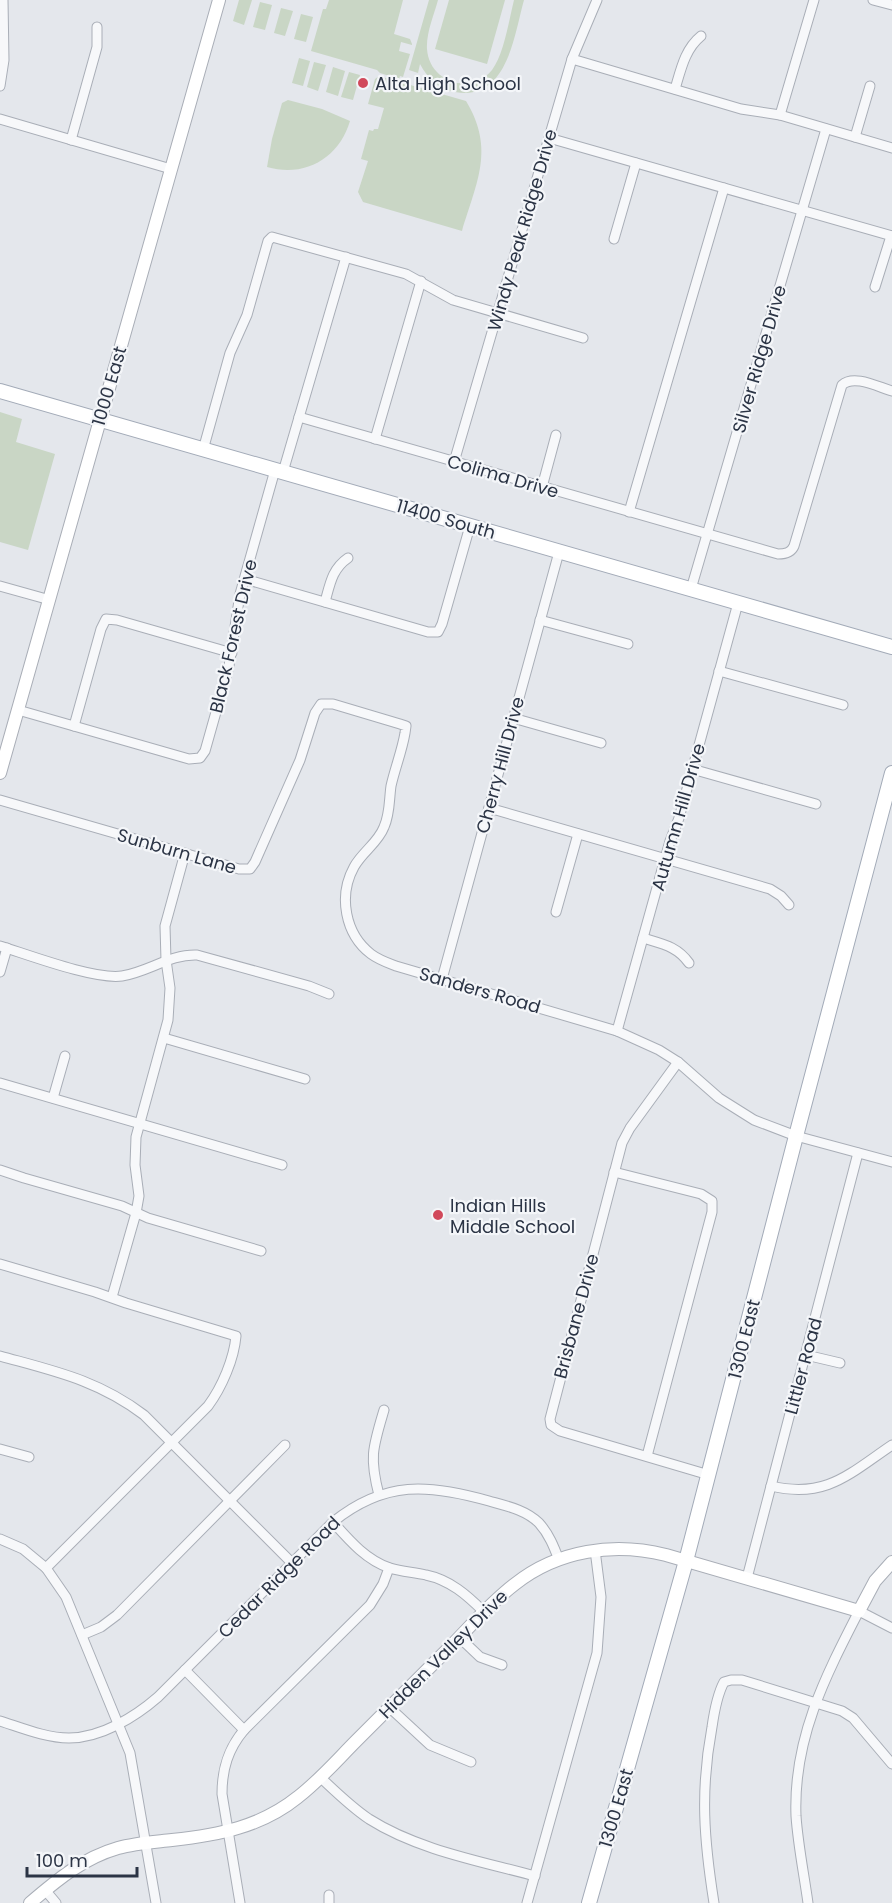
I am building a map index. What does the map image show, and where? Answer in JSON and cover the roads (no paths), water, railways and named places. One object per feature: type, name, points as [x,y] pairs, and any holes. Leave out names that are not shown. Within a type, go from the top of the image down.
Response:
[{"type":"main road","name":"11400 South","points":[[0,391],[892,647]]},
{"type":"main road","name":"1300 East","points":[[589,1903],[686,1561],[795,1136],[892,773]]},
{"type":"street","points":[[0,86],[4,60],[3,0]]},
{"type":"street","name":"1000 East","points":[[0,773],[219,0]]},
{"type":"street","name":"Windy Peak Ridge Drive","points":[[454,462],[572,59],[597,0]]},
{"type":"street","points":[[780,115],[814,0]]},
{"type":"street","points":[[875,0],[892,5]]},
{"type":"street","points":[[71,140],[97,47],[97,27]]},
{"type":"street","points":[[675,89],[686,54],[692,43],[701,36]]},
{"type":"street","points":[[572,59],[741,109],[780,115],[892,148]]},
{"type":"street","points":[[855,137],[870,86]]},
{"type":"street","points":[[0,119],[171,169]]},
{"type":"street","name":"Silver Ridge Drive","points":[[691,590],[826,129]]},
{"type":"street","points":[[549,138],[891,236],[875,287]]},
{"type":"street","points":[[614,239],[636,163]]},
{"type":"street","points":[[629,512],[724,188]]},
{"type":"street","points":[[203,450],[230,353],[247,315],[268,241],[272,237],[406,274],[453,300],[583,338]]},
{"type":"street","name":"Black Forest Drive","points":[[18,710],[189,759],[200,758],[205,751],[232,653],[237,609],[244,579],[299,417],[346,256]]},
{"type":"street","points":[[375,439],[422,281]]},
{"type":"street","name":"Colima Drive","points":[[299,417],[778,554],[790,551],[794,546],[842,385],[846,381],[856,380],[892,391]]},
{"type":"street","points":[[542,487],[556,435]]},
{"type":"street","points":[[244,579],[428,632],[438,632],[470,526]]},
{"type":"street","name":"Cherry Hill Drive","points":[[442,979],[559,552]]},
{"type":"street","points":[[325,602],[333,573],[348,558]]},
{"type":"street","points":[[0,586],[50,600]]},
{"type":"street","name":"Autumn Hill Drive","points":[[617,1030],[664,859],[679,818],[738,603]]},
{"type":"street","points":[[74,726],[100,629],[106,619],[117,620],[232,653]]},
{"type":"street","points":[[540,620],[627,644]]},
{"type":"street","points":[[719,671],[843,705]]},
{"type":"street","name":"Sunburn Lane","points":[[0,800],[244,870],[253,866],[300,760],[315,713],[321,704]]},
{"type":"street","name":"Sanders Road","points":[[321,704],[333,704],[406,726],[391,788],[386,822],[378,839],[354,867],[346,892],[345,906],[353,933],[373,955],[396,966],[617,1030],[659,1050],[678,1062],[719,1098],[736,1110],[774,1130],[892,1162]]},
{"type":"street","points":[[513,718],[600,743]]},
{"type":"street","points":[[692,769],[816,804]]},
{"type":"street","points":[[489,808],[770,889],[789,905]]},
{"type":"street","points":[[556,912],[578,834]]},
{"type":"street","points":[[112,1297],[139,1196],[135,1151],[140,1123],[164,1038],[170,1004],[164,937],[166,920],[184,853]]},
{"type":"street","points":[[643,938],[672,946],[682,953],[689,963]]},
{"type":"street","points":[[0,972],[3,947],[106,976],[132,974],[179,956],[197,955],[309,986],[329,994]]},
{"type":"street","points":[[164,1038],[305,1079]]},
{"type":"street","points":[[53,1098],[65,1056]]},
{"type":"street","name":"Brisbane Drive","points":[[678,1062],[630,1128],[622,1143],[550,1419],[551,1425],[560,1431],[709,1475]]},
{"type":"street","points":[[0,1083],[282,1165]]},
{"type":"street","name":"Littler Road","points":[[747,1578],[858,1153]]},
{"type":"street","points":[[0,1170],[122,1206],[148,1218],[261,1251]]},
{"type":"street","points":[[614,1172],[702,1194],[712,1201],[712,1212],[647,1456]]},
{"type":"street","points":[[0,1264],[236,1336],[234,1349],[215,1397],[46,1568]]},
{"type":"street","points":[[806,1355],[840,1363]]},
{"type":"street","points":[[0,1356],[75,1377],[111,1392],[144,1415],[292,1563]]},
{"type":"street","points":[[379,1495],[373,1472],[372,1456],[384,1410]]},
{"type":"street","points":[[82,1635],[101,1627],[117,1615],[285,1445]]},
{"type":"street","points":[[771,1486],[796,1491],[820,1489],[838,1481],[892,1445]]},
{"type":"street","points":[[0,1449],[29,1457]]},
{"type":"street","name":"Cedar Ridge Road","points":[[0,1721],[47,1735],[70,1738],[94,1734],[118,1724],[146,1707],[333,1522],[353,1507],[379,1495],[420,1488],[442,1489],[523,1512],[539,1523],[553,1544],[559,1560]]},
{"type":"street","points":[[333,1522],[364,1554],[389,1568],[428,1575],[448,1583],[465,1594],[484,1612]]},
{"type":"street","points":[[0,1539],[23,1549],[46,1568],[66,1597],[125,1738],[133,1768],[156,1903]]},
{"type":"street","name":"Hidden Valley Drive","points":[[30,1903],[67,1872],[89,1859],[119,1847],[228,1832],[251,1825],[278,1811],[297,1798],[320,1777],[484,1612],[526,1576],[559,1560],[596,1550],[632,1548],[654,1552],[859,1611],[892,1628]]},
{"type":"street","points":[[527,1903],[597,1653],[601,1598],[596,1550]]},
{"type":"street","points":[[808,1903],[796,1815],[797,1781],[802,1748],[815,1701],[875,1581],[892,1562]]},
{"type":"street","points":[[240,1903],[222,1794],[222,1778],[230,1751],[244,1730],[370,1605],[383,1584],[389,1568]]},
{"type":"street","points":[[459,1638],[480,1657],[502,1665]]},
{"type":"street","points":[[185,1670],[244,1730]]},
{"type":"street","points":[[714,1903],[704,1829],[704,1774],[721,1689],[727,1681],[742,1680],[842,1711],[853,1718],[892,1764]]},
{"type":"street","points":[[389,1707],[430,1744],[471,1762]]},
{"type":"street","points":[[320,1777],[350,1805],[389,1830],[433,1847],[535,1876]]},
{"type":"street","points":[[45,1890],[56,1903]]},
{"type":"place","name":"Alta High School","points":[[363,83]]},
{"type":"place","name":"Indian Hills Middle School","points":[[438,1215]]}]
